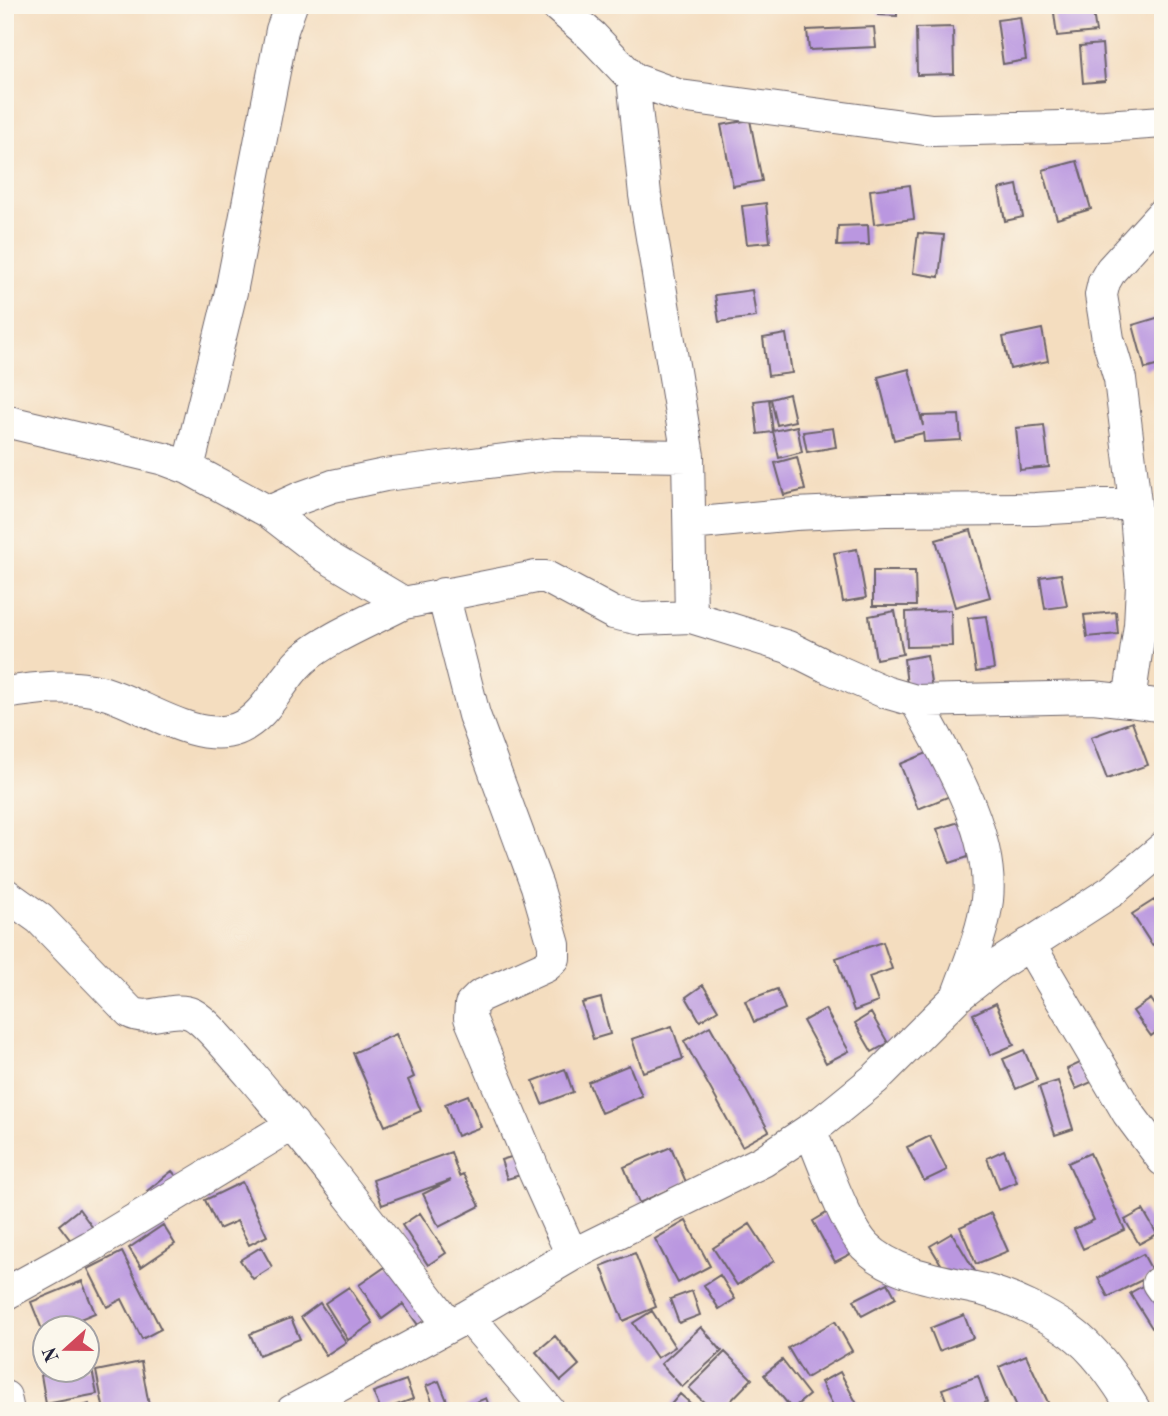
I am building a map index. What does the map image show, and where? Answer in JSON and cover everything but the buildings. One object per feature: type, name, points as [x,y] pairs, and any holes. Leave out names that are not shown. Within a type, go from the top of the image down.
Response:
[{"type":"street","points":[[188,468],[231,292],[282,30],[291,5]]},
{"type":"street","points":[[556,5],[592,36],[633,79],[680,96],[932,130],[1163,122]]},
{"type":"street","points":[[633,79],[645,195],[688,456],[691,617]]},
{"type":"street","points":[[1129,701],[1140,625],[1142,585],[1135,503],[1119,379],[1108,339],[1101,295],[1104,282],[1111,271],[1163,213]]},
{"type":"street","points":[[5,421],[164,459],[188,468],[269,512],[327,557],[404,603]]},
{"type":"street","points":[[269,512],[333,486],[385,475],[554,454],[688,456]]},
{"type":"street","points":[[690,524],[807,513],[1035,509],[1135,503]]},
{"type":"street","points":[[5,693],[61,687],[101,692],[191,728],[227,731],[238,728],[261,712],[286,676],[304,658],[404,603],[546,577],[581,598],[626,617],[691,617],[788,647],[885,692],[916,701],[1093,697],[1163,706]]},
{"type":"street","points":[[443,594],[474,715],[537,886],[554,945],[554,958],[546,967],[480,996],[471,1005],[470,1018],[572,1255]]},
{"type":"street","points":[[916,701],[950,764],[969,807],[986,859],[987,900],[979,934],[957,997]]},
{"type":"street","points":[[292,1411],[459,1321],[572,1255],[763,1161],[876,1078],[957,997],[1029,944],[1112,891],[1163,848]]},
{"type":"street","points":[[5,894],[40,919],[130,1012],[142,1017],[171,1013],[192,1014],[221,1041],[459,1321],[549,1411]]},
{"type":"street","points":[[1029,944],[1128,1113],[1163,1160]]},
{"type":"street","points":[[5,1294],[90,1247],[293,1124]]},
{"type":"street","points":[[810,1129],[846,1214],[863,1243],[877,1256],[892,1266],[988,1292],[1032,1309],[1072,1333],[1120,1385],[1135,1411]]},
{"type":"street","points":[[5,1397],[8,1411]]}]
